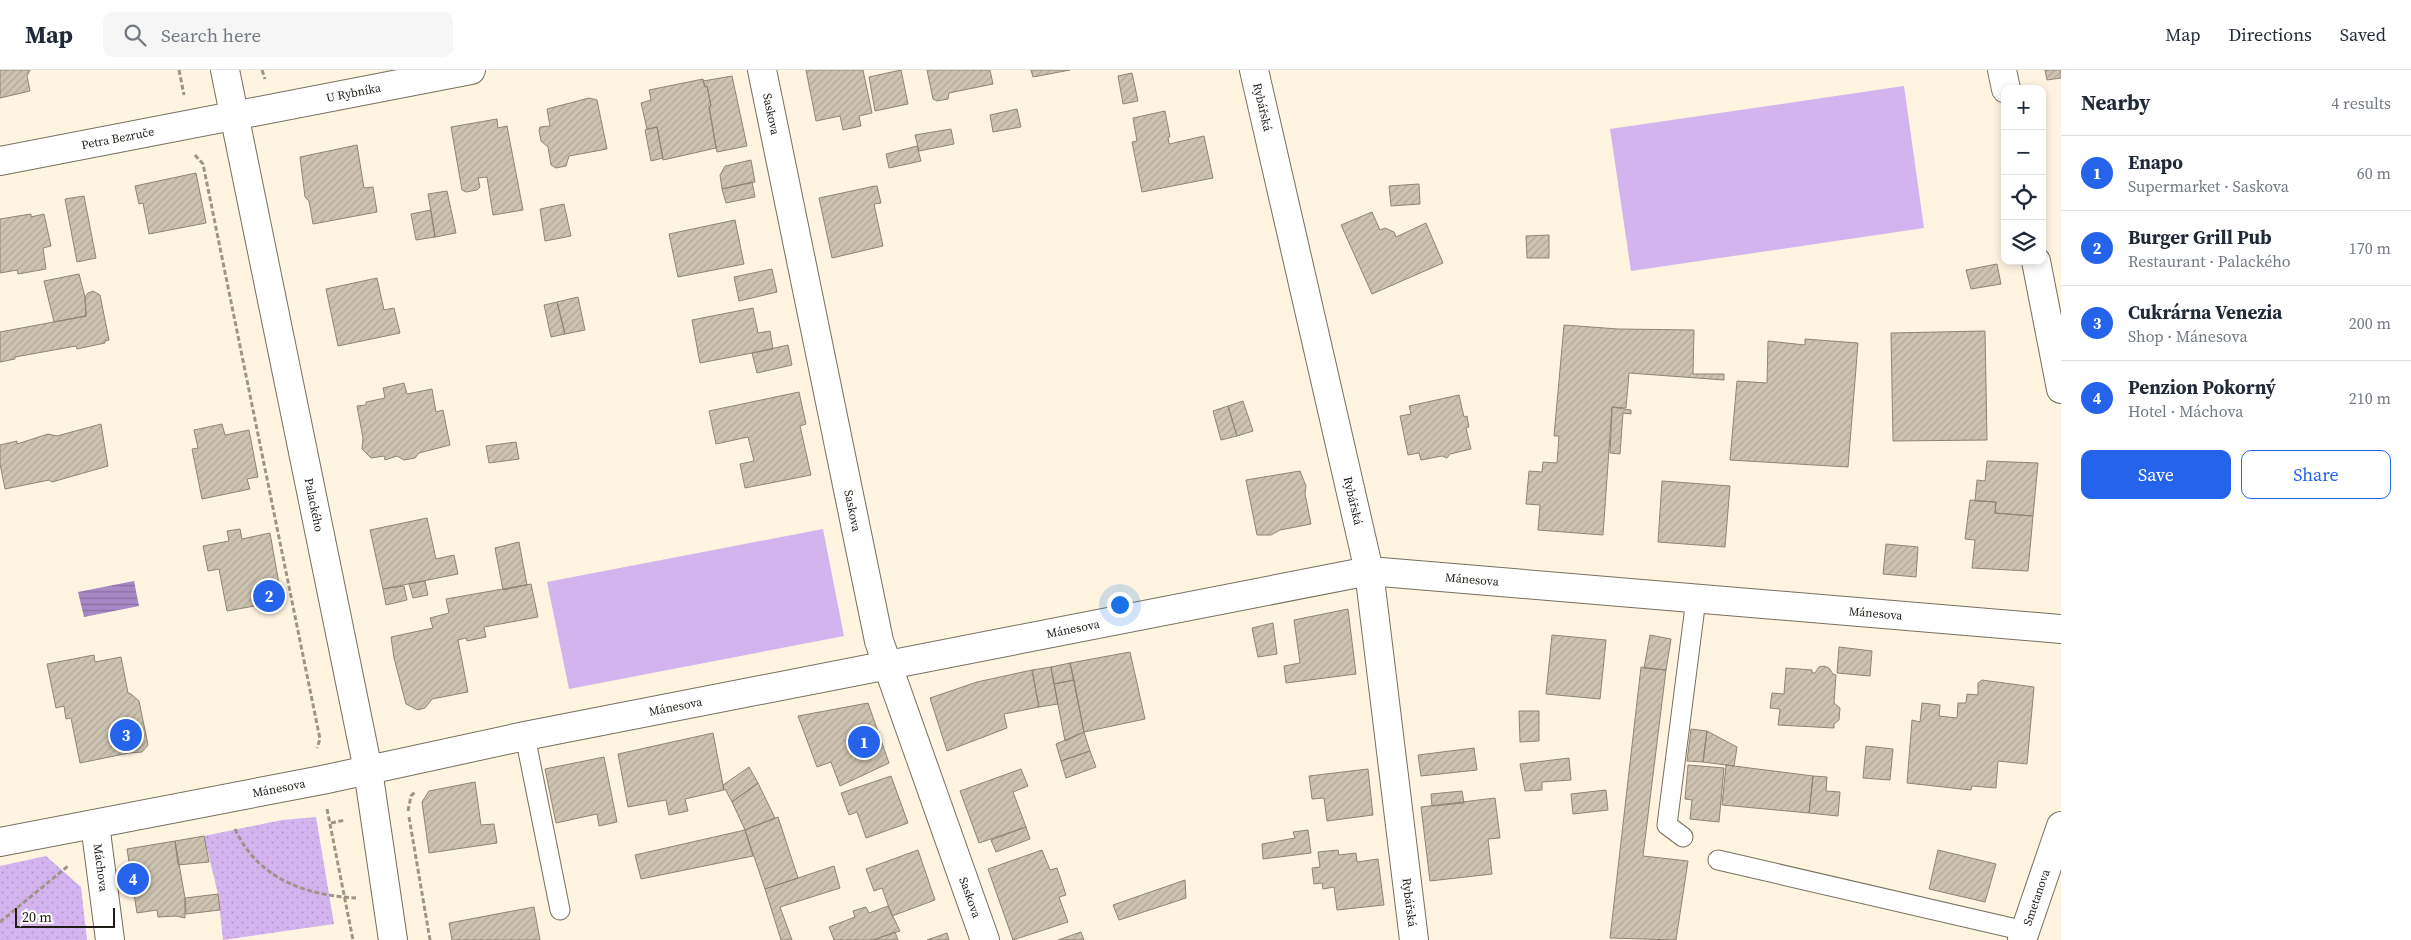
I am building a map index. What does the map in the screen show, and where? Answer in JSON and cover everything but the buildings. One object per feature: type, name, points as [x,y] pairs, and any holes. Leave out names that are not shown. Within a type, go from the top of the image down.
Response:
[{"type":"street","name":"Palackého","points":[[225,70],[368,770],[393,940]]},
{"type":"street","name":"U Rybníka","points":[[235,114],[471,70]]},
{"type":"street","name":"Saskova","points":[[762,70],[879,641],[985,940]]},
{"type":"street","name":"Rybářská","points":[[1254,70],[1368,571],[1414,940]]},
{"type":"street","points":[[2002,70],[2005,85]]},
{"type":"street","name":"Petra Bezruče","points":[[0,161],[235,114]]},
{"type":"street","points":[[2037,265],[2061,389]]},
{"type":"street","name":"Mánesova","points":[[0,842],[97,837],[228,796],[368,770],[525,736],[1368,571],[2061,629]]},
{"type":"street","name":"Smetanova","points":[[2023,935],[2061,826]]},
{"type":"street","name":"Máchova","points":[[97,837],[110,940]]},
{"type":"lane","points":[[1683,837],[1667,825],[1696,598]]},
{"type":"lane","points":[[525,736],[560,910]]},
{"type":"lane","points":[[1718,860],[2023,935]]},
{"type":"path","points":[[203,164],[318,729],[320,745],[316,750]]},
{"type":"path","points":[[418,788],[411,796],[408,810],[430,940]]},
{"type":"path","points":[[228,796],[235,830],[250,855],[262,866],[304,891],[345,898]]},
{"type":"path","points":[[328,814],[353,940]]},
{"type":"path","points":[[0,922],[79,857],[97,837]]},
{"type":"shaded area","points":[[1904,86],[1924,228],[1631,271],[1610,129]]},
{"type":"shaded area","points":[[823,529],[844,636],[569,689],[547,582]]},
{"type":"shaded area","points":[[134,581],[139,606],[84,617],[78,592]]},
{"type":"shaded area","points":[[316,817],[334,924],[223,940],[218,894],[204,836],[282,820]]},
{"type":"shaded area","points":[[46,856],[81,887],[87,940],[0,940],[0,866]]},
{"type":"place","name":"Burger Grill Pub","points":[[269,596]]},
{"type":"place","name":"Cukrárna Venezia","points":[[126,735]]},
{"type":"place","name":"Enapo","points":[[864,742]]},
{"type":"place","name":"Penzion Pokorný","points":[[133,879]]}]
